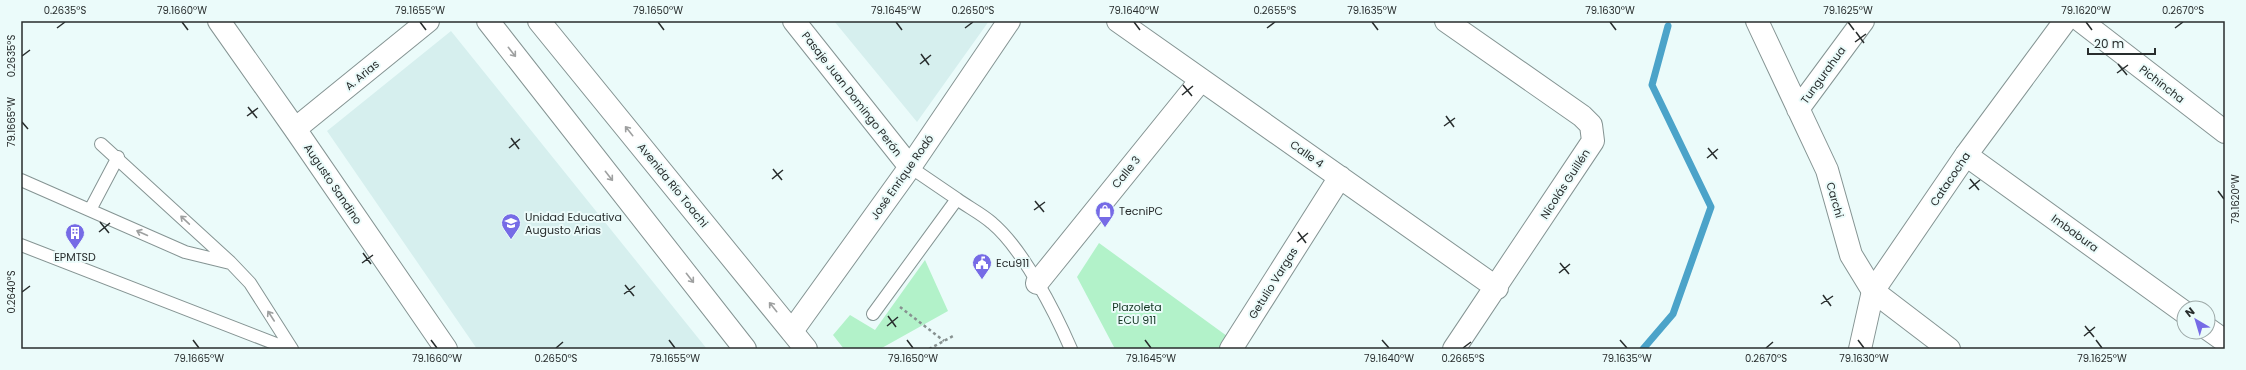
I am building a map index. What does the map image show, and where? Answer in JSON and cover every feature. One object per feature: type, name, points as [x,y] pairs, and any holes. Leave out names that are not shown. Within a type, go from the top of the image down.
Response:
[{"type":"street","name":"Augusto Sandino","points":[[219,21],[446,349]]},
{"type":"street","name":"A. Arias","points":[[295,129],[428,21]]},
{"type":"street","points":[[488,21],[745,349]]},
{"type":"street","name":"Avenida Río Toachi","points":[[539,21],[806,349]]},
{"type":"street","name":"Pasaje Juan Domingo Perón","points":[[794,21],[910,167]]},
{"type":"street","name":"José Enrique Rodó","points":[[792,331],[910,167],[1009,21]]},
{"type":"street","name":"Calle 4","points":[[1118,21],[1497,288]]},
{"type":"street","name":"Nicolás Guillén","points":[[1446,21],[1582,116],[1591,125],[1593,141],[1497,288],[1454,349]]},
{"type":"street","name":"Carchi","points":[[1757,21],[1827,170],[1851,255],[1873,291],[1949,349]]},
{"type":"street","name":"Tungurahua","points":[[1798,109],[1863,21]]},
{"type":"street","name":"Catacocha","points":[[1860,349],[1873,291],[1966,154],[2064,21]]},
{"type":"street","name":"Pichincha","points":[[2081,21],[2225,132]]},
{"type":"street","name":"Calle 3","points":[[1037,283],[1201,80]]},
{"type":"street","name":"Imbabura","points":[[1966,154],[2176,306]]},
{"type":"street","name":"Getulio Vargas","points":[[1231,349],[1340,177]]},
{"type":"street","points":[[2216,335],[2225,341]]},
{"type":"lane","points":[[101,144],[118,157],[231,263],[250,283],[292,349]]},
{"type":"lane","points":[[90,210],[118,157]]},
{"type":"lane","points":[[910,167],[993,223],[1016,250],[1037,283],[1070,349]]},
{"type":"lane","points":[[21,180],[185,252],[231,263]]},
{"type":"lane","points":[[873,314],[957,199]]},
{"type":"lane","points":[[21,245],[289,349]]},
{"type":"path","points":[[894,303],[944,341]]},
{"type":"path","points":[[929,349],[955,335]]},
{"type":"shaded area","points":[[834,21],[989,21],[917,122]]},
{"type":"shaded area","name":"Unidad Educativa Augusto Arias","points":[[451,31],[707,349],[477,349],[327,131]]},
{"type":"green space","name":"Plazoleta ECU 911","points":[[1099,243],[1227,336],[1219,349],[1115,349],[1077,277]]},
{"type":"green space","points":[[925,260],[948,311],[880,349],[844,349],[833,335],[850,315],[875,330]]},
{"type":"waterway","points":[[1643,349],[1673,314],[1711,207],[1652,85],[1668,26]]},
{"type":"place","name":"TecniPC","points":[[1105,228]]},
{"type":"place","name":"Unidad Educativa Augusto Arias","points":[[511,240]]},
{"type":"place","name":"EPMTSD","points":[[75,250]]},
{"type":"place","name":"Ecu911","points":[[982,280]]}]
